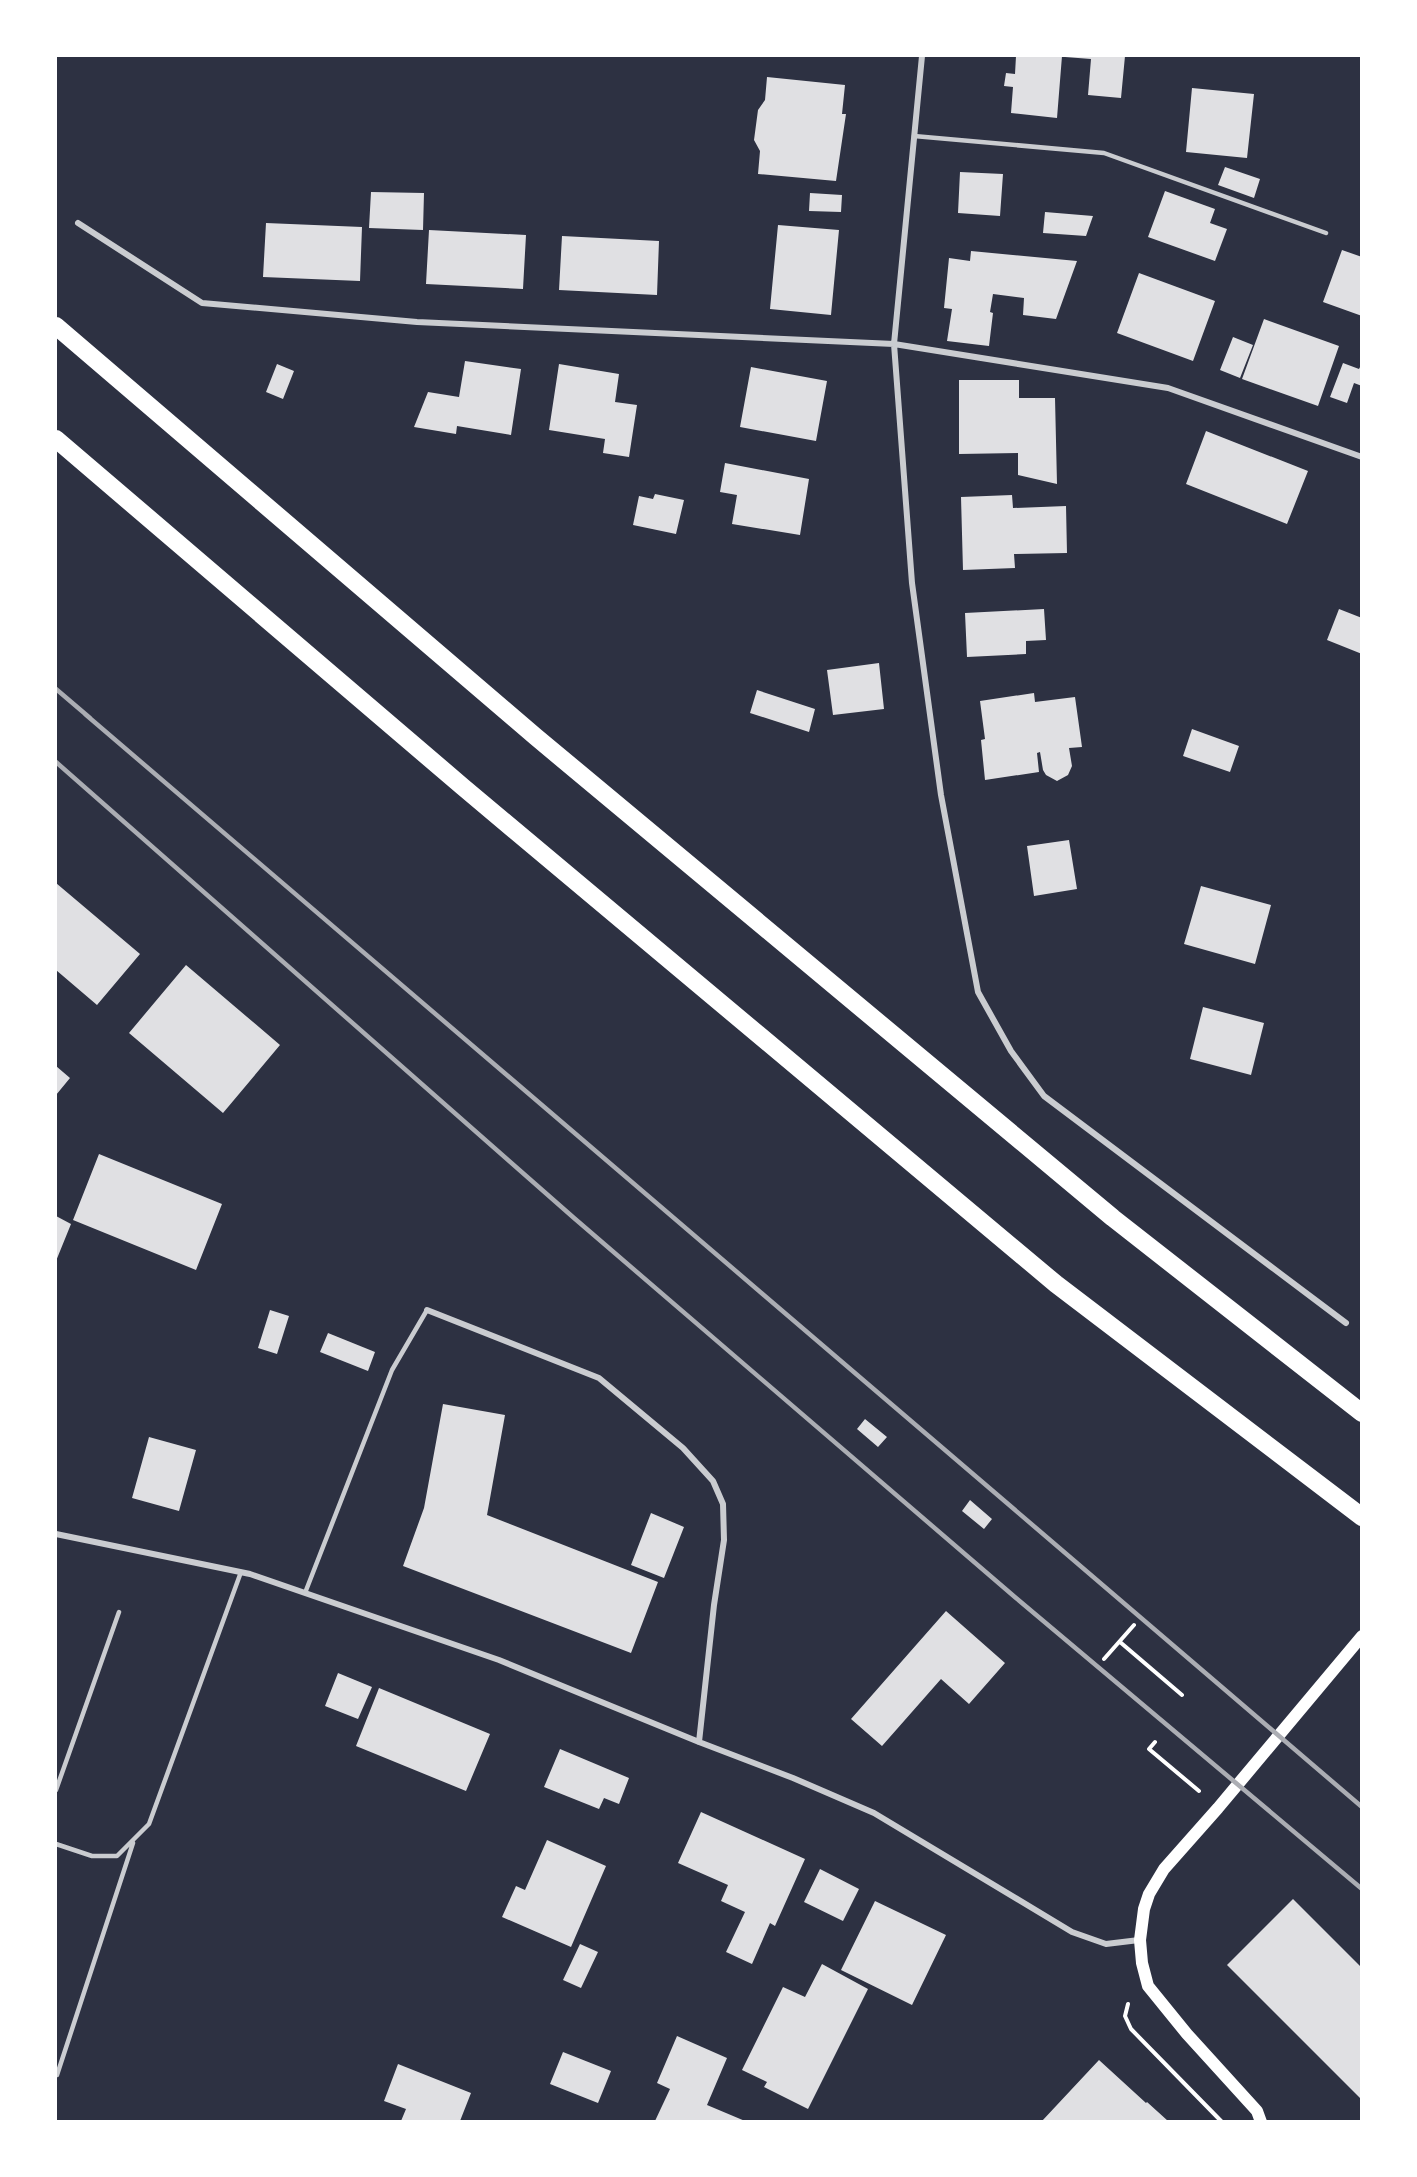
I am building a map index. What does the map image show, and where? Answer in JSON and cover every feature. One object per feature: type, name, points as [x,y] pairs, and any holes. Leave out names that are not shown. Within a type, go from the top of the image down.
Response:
[{"type":"highway","points":[[56,326],[536,737],[1103,1210],[1362,1413]]},
{"type":"highway","points":[[56,439],[463,788],[1047,1276],[1362,1516]]},
{"type":"main road","points":[[1261,2121],[1257,2111],[1187,2034],[1148,1986],[1142,1963],[1140,1940],[1144,1909],[1149,1894],[1164,1869],[1362,1636]]},
{"type":"street","points":[[922,56],[894,344],[913,595],[941,795],[978,992],[1011,1051],[1044,1096],[1346,1323]]},
{"type":"street","points":[[78,223],[202,303],[417,322],[894,344],[1168,388],[1362,457]]},
{"type":"street","points":[[427,1310],[599,1378],[683,1448],[713,1481],[723,1504],[724,1540],[714,1605],[699,1742]]},
{"type":"street","points":[[56,1534],[241,1572],[499,1660],[793,1778],[874,1813],[1072,1932],[1106,1944],[1140,1940]]},
{"type":"lane","points":[[914,136],[1104,153],[1326,233]]},
{"type":"lane","points":[[304,1593],[392,1370],[427,1310]]},
{"type":"lane","points":[[56,1844],[92,1856],[117,1856],[149,1824],[241,1572]]},
{"type":"lane","points":[[56,1790],[119,1612]]},
{"type":"lane","points":[[57,2075],[134,1840]]},
{"type":"path","points":[[1104,1659],[1134,1625]]},
{"type":"path","points":[[1120,1642],[1182,1695]]},
{"type":"path","points":[[1155,1742],[1149,1749],[1192,1785]]},
{"type":"path","points":[[1148,1986],[1128,2002],[1125,2016],[1131,2029],[1222,2121]]},
{"type":"building","points":[[1016,56],[1062,56],[1057,118],[1011,113],[1013,87],[1004,86],[1006,73],[1015,74]]},
{"type":"building","points":[[1065,56],[1125,56],[1121,98],[1088,95],[1091,59]]},
{"type":"building","points":[[767,77],[845,85],[842,114],[846,114],[836,181],[758,174],[760,151],[754,140],[758,110],[765,100]]},
{"type":"building","points":[[1192,88],[1254,94],[1247,158],[1186,152]]},
{"type":"building","points":[[1225,167],[1260,179],[1254,198],[1218,185]]},
{"type":"building","points":[[960,172],[1003,174],[1000,216],[958,213]]},
{"type":"building","points":[[1165,191],[1215,209],[1210,223],[1227,229],[1215,261],[1148,237]]},
{"type":"building","points":[[371,192],[424,193],[423,230],[369,228]]},
{"type":"building","points":[[810,193],[842,195],[841,212],[809,211]]},
{"type":"building","points":[[1045,212],[1093,216],[1086,236],[1043,233]]},
{"type":"building","points":[[266,223],[362,227],[360,281],[263,277]]},
{"type":"building","points":[[778,225],[839,230],[831,315],[770,309]]},
{"type":"building","points":[[429,230],[526,235],[523,289],[426,284]]},
{"type":"building","points":[[562,236],[659,241],[657,295],[559,290]]},
{"type":"building","points":[[1342,250],[1362,257],[1362,316],[1323,302]]},
{"type":"building","points":[[971,251],[1077,261],[1056,319],[1023,315],[1024,298],[993,294],[989,346],[947,341],[952,309],[944,308],[949,258],[970,261]]},
{"type":"building","points":[[1139,273],[1215,301],[1193,361],[1117,333]]},
{"type":"building","points":[[1264,319],[1339,346],[1318,406],[1242,379]]},
{"type":"building","points":[[1233,337],[1253,345],[1240,378],[1220,370]]},
{"type":"building","points":[[465,361],[521,369],[511,435],[457,426],[456,434],[414,427],[428,392],[459,397]]},
{"type":"building","points":[[1343,363],[1359,369],[1362,363],[1362,386],[1354,383],[1347,403],[1330,397]]},
{"type":"building","points":[[277,364],[294,371],[283,399],[266,392]]},
{"type":"building","points":[[559,364],[619,374],[615,402],[637,405],[629,457],[603,453],[605,439],[549,430]]},
{"type":"building","points":[[751,367],[827,381],[816,441],[740,427]]},
{"type":"building","points":[[959,380],[1019,380],[1019,398],[1055,398],[1057,484],[1018,475],[1018,453],[959,454]]},
{"type":"building","points":[[1206,431],[1308,471],[1287,524],[1186,484]]},
{"type":"building","points":[[725,463],[809,479],[800,535],[732,524],[737,495],[720,492]]},
{"type":"building","points":[[655,494],[684,500],[676,534],[633,525],[639,496],[653,499]]},
{"type":"building","points":[[1012,495],[1013,508],[1066,506],[1067,553],[1014,554],[1015,568],[963,570],[961,497]]},
{"type":"building","points":[[1044,609],[1046,640],[1026,641],[1026,654],[967,657],[965,613]]},
{"type":"building","points":[[1339,609],[1362,618],[1362,654],[1327,640]]},
{"type":"building","points":[[879,663],[884,709],[833,715],[827,670]]},
{"type":"building","points":[[757,690],[815,709],[809,732],[750,713]]},
{"type":"building","points":[[1034,693],[1035,702],[1075,697],[1082,747],[1069,748],[1072,766],[1068,775],[1057,781],[1046,775],[1040,752],[1037,753],[1039,772],[985,780],[981,740],[985,739],[980,701]]},
{"type":"building","points":[[1192,729],[1239,746],[1230,772],[1183,756]]},
{"type":"building","points":[[1069,840],[1077,889],[1034,896],[1027,846]]},
{"type":"building","points":[[56,883],[140,954],[97,1005],[56,970]]},
{"type":"building","points":[[1201,886],[1271,905],[1255,964],[1184,944]]},
{"type":"building","points":[[186,965],[280,1045],[223,1113],[129,1033]]},
{"type":"building","points":[[1203,1007],[1264,1023],[1251,1075],[1190,1059]]},
{"type":"building","points":[[56,1066],[70,1078],[56,1095]]},
{"type":"building","points":[[99,1154],[222,1204],[196,1270],[73,1220]]},
{"type":"building","points":[[56,1216],[71,1224],[56,1261]]},
{"type":"building","points":[[270,1310],[289,1316],[277,1354],[258,1348]]},
{"type":"building","points":[[328,1333],[375,1352],[368,1371],[320,1352]]},
{"type":"building","points":[[443,1404],[505,1415],[487,1515],[658,1582],[631,1653],[403,1566],[424,1508]]},
{"type":"building","points":[[865,1419],[887,1437],[878,1447],[857,1429]]},
{"type":"building","points":[[149,1437],[196,1450],[179,1511],[132,1498]]},
{"type":"building","points":[[970,1500],[992,1519],[984,1529],[962,1511]]},
{"type":"building","points":[[651,1513],[684,1527],[664,1578],[631,1565]]},
{"type":"building","points":[[946,1611],[1005,1663],[969,1704],[941,1679],[882,1746],[851,1719]]},
{"type":"building","points":[[338,1673],[372,1687],[358,1719],[325,1706]]},
{"type":"building","points":[[379,1688],[490,1734],[466,1791],[356,1746]]},
{"type":"building","points":[[560,1749],[629,1778],[619,1804],[604,1798],[599,1809],[544,1787]]},
{"type":"building","points":[[701,1812],[805,1859],[775,1926],[770,1923],[752,1964],[726,1952],[745,1912],[721,1901],[728,1885],[678,1863]]},
{"type":"building","points":[[547,1840],[606,1866],[571,1947],[502,1917],[516,1886],[525,1890]]},
{"type":"building","points":[[820,1869],[859,1889],[843,1921],[804,1902]]},
{"type":"building","points":[[1293,1899],[1362,1968],[1362,2100],[1227,1965]]},
{"type":"building","points":[[875,1901],[946,1935],[912,2005],[841,1970]]},
{"type":"building","points":[[580,1944],[598,1952],[581,1988],[563,1980]]},
{"type":"building","points":[[822,1964],[868,1989],[808,2109],[764,2087],[767,2082],[742,2070],[783,1987],[805,1997]]},
{"type":"building","points":[[677,2036],[727,2058],[707,2105],[745,2121],[655,2121],[670,2089],[657,2083]]},
{"type":"building","points":[[563,2052],[611,2071],[598,2103],[550,2084]]},
{"type":"building","points":[[1099,2060],[1146,2103],[1168,2121],[1042,2121]]},
{"type":"building","points":[[398,2064],[471,2093],[460,2121],[401,2121],[406,2109],[384,2101]]},
{"type":"railway","points":[[56,689],[90,718]]},
{"type":"railway","points":[[85,714],[1362,1807]]},
{"type":"railway","points":[[56,762],[574,1218],[1016,1598],[1362,1889]]}]
